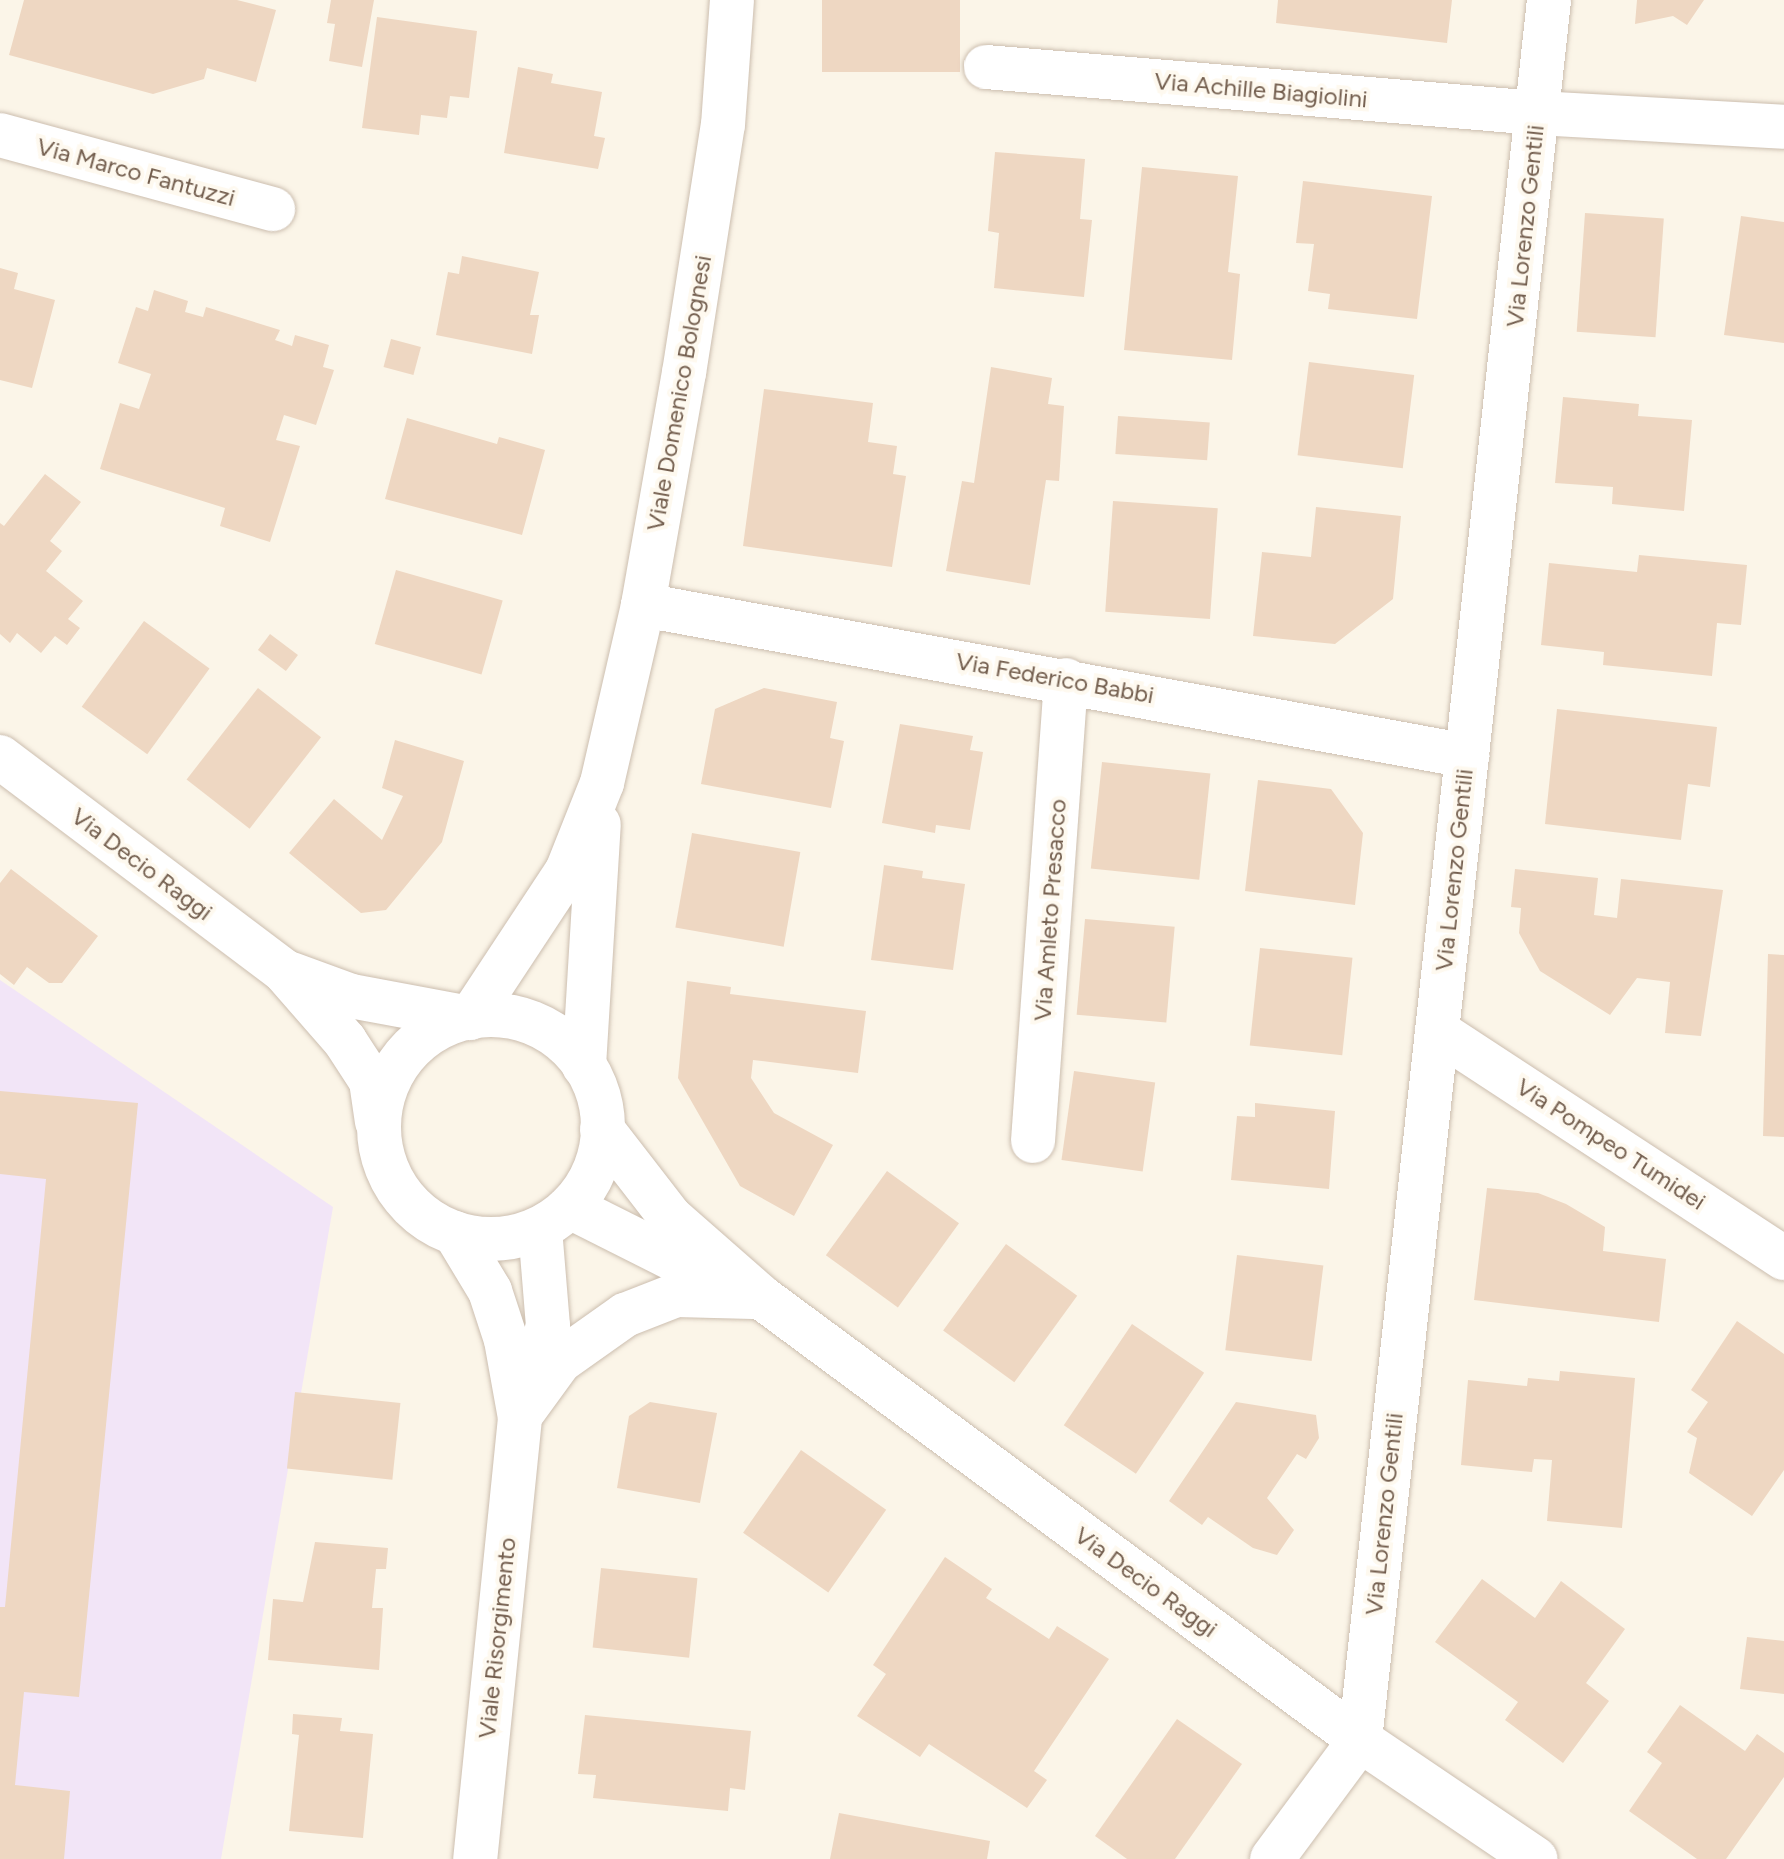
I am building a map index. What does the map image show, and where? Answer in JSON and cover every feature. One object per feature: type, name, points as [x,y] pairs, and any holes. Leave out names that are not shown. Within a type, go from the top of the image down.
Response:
[{"type":"street","name":"Viale Domenico Bolognesi","points":[[584,1066],[602,783],[643,605],[723,125],[732,0]]},
{"type":"street","name":"Via Lorenzo Gentili","points":[[1360,1740],[1549,0]]},
{"type":"street","name":"Via Achille Biagiolini","points":[[986,67],[1537,113],[1784,127]]},
{"type":"street","name":"Via Marco Fantuzzi","points":[[0,135],[273,209]]},
{"type":"street","name":"Via Federico Babbi","points":[[643,605],[1066,680],[1467,756]]},
{"type":"street","name":"Via Amleto Presacco","points":[[1033,1141],[1066,680]]},
{"type":"street","name":"Via Decio Raggi","points":[[0,757],[284,971],[345,1041],[371,1081],[381,1151],[399,1193],[415,1210],[455,1233],[497,1239],[555,1218],[598,1158],[602,1129],[599,1096],[584,1066],[559,1039],[526,1021],[470,1018],[351,996],[284,971]]},
{"type":"street","name":"Viale Domenico Bolognesi","points":[[470,1018],[559,885],[602,783]]},
{"type":"street","name":"Via Decio Raggi","points":[[378,1127],[385,1090],[405,1057],[434,1031],[470,1018]]},
{"type":"street","name":"Via Pompeo Tumidei","points":[[1437,1031],[1784,1258]]},
{"type":"street","name":"Via Decio Raggi","points":[[602,1129],[676,1223],[761,1297],[1360,1740],[1536,1859]]},
{"type":"street","name":"Via Decio Raggi","points":[[555,1218],[761,1297]]},
{"type":"street","name":"Viale Risorgimento","points":[[475,1859],[520,1418],[548,1326],[555,1218]]},
{"type":"street","name":"Viale Risorgimento","points":[[455,1233],[490,1291],[506,1340],[520,1418]]},
{"type":"street","points":[[520,1418],[560,1361],[625,1315],[676,1295],[761,1297]]},
{"type":"street","points":[[1272,1859],[1360,1740]]},
{"type":"shaded area","points":[[0,980],[333,1207],[221,1859],[0,1859]]},
{"type":"building","points":[[24,0],[237,0],[276,10],[256,82],[207,68],[204,79],[153,94],[9,55]]},
{"type":"building","points":[[331,0],[374,0],[362,67],[329,61],[335,24],[327,23]]},
{"type":"building","points":[[822,0],[960,0],[960,72],[822,72]]},
{"type":"building","points":[[1278,0],[1452,0],[1447,43],[1276,23]]},
{"type":"building","points":[[1637,0],[1704,0],[1687,25],[1673,16],[1635,24]]},
{"type":"building","points":[[377,17],[477,31],[469,98],[450,96],[447,118],[421,115],[419,135],[362,128]]},
{"type":"building","points":[[518,67],[553,74],[551,83],[602,92],[594,136],[605,138],[598,169],[504,153]]},
{"type":"building","points":[[995,152],[1085,159],[1080,219],[1092,220],[1084,297],[994,288],[999,233],[988,231]]},
{"type":"building","points":[[1142,167],[1238,176],[1228,272],[1240,274],[1232,360],[1124,350]]},
{"type":"building","points":[[1303,181],[1432,196],[1417,319],[1328,309],[1330,294],[1308,291],[1314,244],[1296,243]]},
{"type":"building","points":[[1585,213],[1664,219],[1656,337],[1577,332]]},
{"type":"building","points":[[1741,216],[1784,222],[1784,343],[1724,335]]},
{"type":"building","points":[[462,256],[539,272],[530,315],[539,315],[532,354],[436,335],[448,272],[459,274]]},
{"type":"building","points":[[0,268],[18,273],[14,289],[55,300],[32,388],[0,380]]},
{"type":"building","points":[[154,290],[188,301],[185,312],[203,317],[206,307],[280,330],[275,340],[292,346],[295,335],[329,345],[323,367],[334,370],[316,425],[284,415],[276,440],[300,446],[270,542],[220,526],[225,508],[100,469],[120,403],[139,409],[151,374],[118,363],[136,307],[148,311]]},
{"type":"building","points":[[391,339],[421,347],[413,375],[383,367]]},
{"type":"building","points":[[1309,362],[1414,375],[1403,468],[1298,455]]},
{"type":"building","points":[[991,367],[1052,378],[1048,404],[1064,406],[1059,481],[1046,480],[1030,585],[946,571],[962,481],[974,483]]},
{"type":"building","points":[[764,389],[873,403],[868,442],[897,446],[893,474],[906,476],[892,567],[743,546]]},
{"type":"building","points":[[1563,397],[1639,404],[1638,416],[1692,420],[1684,511],[1612,504],[1613,487],[1555,483]]},
{"type":"building","points":[[1118,416],[1210,422],[1207,460],[1115,454]]},
{"type":"building","points":[[407,418],[497,444],[499,437],[545,450],[522,535],[385,499]]},
{"type":"building","points":[[45,474],[81,502],[50,541],[62,551],[46,571],[83,601],[68,619],[80,628],[67,645],[55,636],[41,653],[17,633],[10,643],[0,634],[0,523],[4,526]]},
{"type":"building","points":[[1113,501],[1218,508],[1210,619],[1105,612]]},
{"type":"building","points":[[1316,507],[1401,516],[1393,599],[1335,644],[1253,636],[1262,552],[1311,557]]},
{"type":"building","points":[[1639,555],[1747,565],[1741,625],[1717,623],[1712,676],[1603,665],[1604,652],[1541,645],[1549,563],[1637,572]]},
{"type":"building","points":[[396,570],[503,601],[481,675],[375,644]]},
{"type":"building","points":[[144,621],[210,669],[147,754],[82,707]]},
{"type":"building","points":[[270,634],[298,655],[286,671],[258,650]]},
{"type":"building","points":[[258,688],[321,737],[250,829],[187,779]]},
{"type":"building","points":[[764,688],[837,702],[830,738],[844,741],[831,808],[701,784],[715,709]]},
{"type":"building","points":[[1557,709],[1717,727],[1710,787],[1688,784],[1681,840],[1545,824]]},
{"type":"building","points":[[900,724],[973,736],[970,750],[983,752],[970,830],[936,825],[935,833],[882,823]]},
{"type":"building","points":[[395,740],[464,761],[442,842],[386,910],[361,913],[289,853],[334,799],[382,840],[403,796],[382,788]]},
{"type":"building","points":[[1102,762],[1210,773],[1199,880],[1091,868]]},
{"type":"building","points":[[1258,780],[1331,789],[1363,833],[1355,905],[1245,891]]},
{"type":"building","points":[[692,833],[800,852],[784,947],[675,928]]},
{"type":"building","points":[[884,865],[923,871],[922,878],[965,884],[953,970],[871,960]]},
{"type":"building","points":[[11,869],[98,936],[62,983],[49,983],[27,967],[14,985],[0,974],[0,883]]},
{"type":"building","points":[[1515,869],[1598,878],[1594,915],[1617,918],[1621,879],[1723,890],[1701,1036],[1665,1033],[1670,982],[1637,978],[1610,1015],[1540,971],[1519,933],[1521,908],[1511,907]]},
{"type":"building","points":[[1085,919],[1175,927],[1166,1022],[1077,1015]]},
{"type":"building","points":[[1260,948],[1352,958],[1342,1055],[1250,1045]]},
{"type":"building","points":[[1768,954],[1784,955],[1784,1137],[1763,1136]]},
{"type":"building","points":[[687,981],[731,987],[730,994],[866,1011],[858,1073],[753,1060],[751,1078],[774,1113],[833,1145],[794,1216],[740,1186],[678,1078]]},
{"type":"building","points":[[1074,1071],[1155,1082],[1143,1172],[1061,1160]]},
{"type":"building","points":[[0,1091],[138,1103],[79,1697],[24,1692],[15,1785],[70,1791],[64,1859],[0,1859],[0,1607],[5,1607],[46,1179],[0,1174]]},
{"type":"building","points":[[1255,1103],[1335,1111],[1329,1189],[1231,1180],[1237,1116],[1255,1117]]},
{"type":"building","points":[[887,1171],[959,1223],[898,1307],[826,1255]]},
{"type":"building","points":[[1487,1188],[1538,1193],[1566,1204],[1605,1227],[1603,1251],[1666,1259],[1659,1322],[1474,1300]]},
{"type":"building","points":[[1006,1244],[1077,1296],[1014,1382],[943,1331]]},
{"type":"building","points":[[1237,1255],[1323,1266],[1312,1361],[1225,1350]]},
{"type":"building","points":[[1737,1321],[1784,1354],[1784,1470],[1752,1516],[1689,1473],[1697,1438],[1687,1432],[1708,1402],[1691,1390]]},
{"type":"building","points":[[1132,1324],[1204,1373],[1136,1474],[1064,1425]]},
{"type":"building","points":[[1560,1371],[1635,1378],[1622,1528],[1547,1521],[1552,1460],[1534,1459],[1532,1472],[1461,1465],[1468,1380],[1527,1386],[1528,1378],[1559,1381]]},
{"type":"building","points":[[295,1392],[400,1403],[392,1480],[287,1469]]},
{"type":"building","points":[[650,1402],[717,1413],[700,1503],[617,1488],[629,1416]]},
{"type":"building","points":[[1236,1402],[1316,1415],[1319,1438],[1306,1459],[1297,1454],[1267,1498],[1294,1530],[1277,1555],[1253,1548],[1208,1517],[1202,1525],[1169,1501]]},
{"type":"building","points":[[801,1450],[886,1510],[828,1592],[743,1533]]},
{"type":"building","points":[[315,1542],[388,1548],[386,1569],[376,1569],[372,1608],[383,1608],[379,1670],[268,1660],[273,1599],[303,1602]]},
{"type":"building","points":[[945,1557],[992,1589],[986,1598],[1049,1639],[1057,1626],[1109,1659],[1034,1771],[1047,1780],[1027,1808],[929,1744],[920,1757],[857,1716],[886,1674],[873,1665]]},
{"type":"building","points":[[601,1568],[697,1578],[689,1658],[593,1648]]},
{"type":"building","points":[[1482,1579],[1535,1618],[1561,1581],[1625,1629],[1586,1683],[1609,1701],[1563,1763],[1505,1720],[1518,1702],[1435,1642]]},
{"type":"building","points":[[1747,1637],[1784,1641],[1784,1694],[1740,1689]]},
{"type":"building","points":[[1680,1705],[1745,1751],[1757,1734],[1784,1753],[1784,1777],[1726,1859],[1697,1859],[1629,1811],[1662,1763],[1647,1752]]},
{"type":"building","points":[[293,1714],[342,1718],[340,1731],[373,1734],[363,1838],[289,1831],[299,1735],[292,1734]]},
{"type":"building","points":[[585,1715],[751,1731],[745,1790],[730,1788],[728,1811],[593,1798],[596,1775],[578,1774]]},
{"type":"building","points":[[1177,1719],[1242,1764],[1175,1859],[1127,1859],[1095,1836]]},
{"type":"building","points":[[839,1813],[990,1841],[987,1859],[830,1859]]}]
